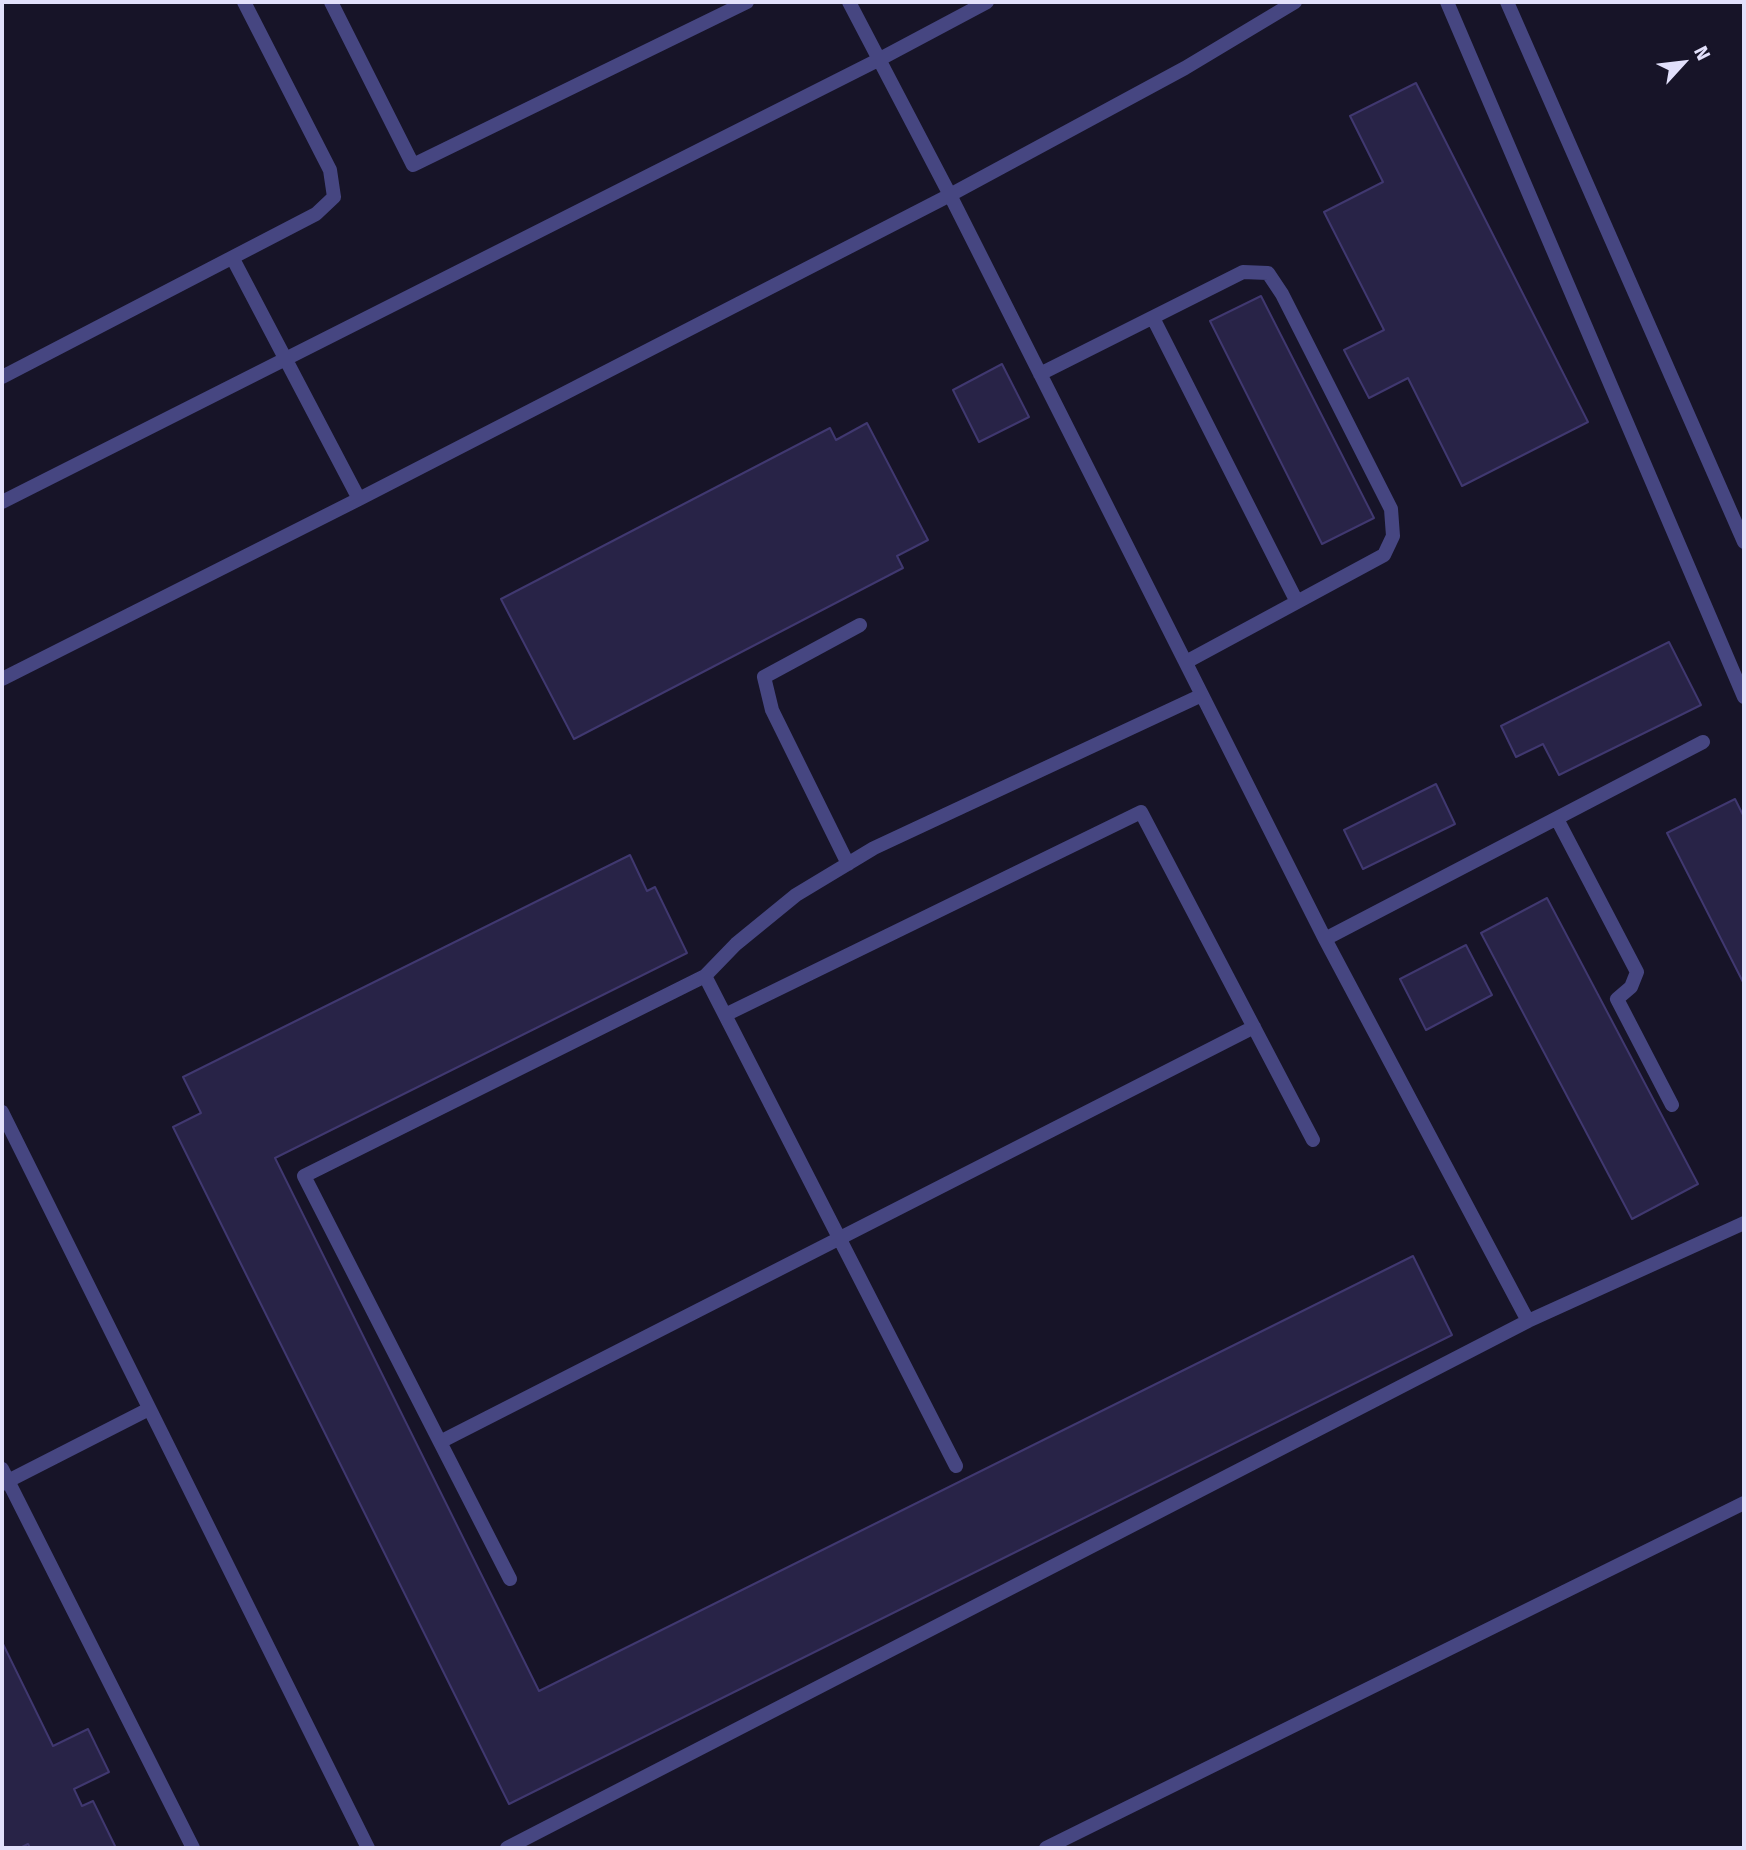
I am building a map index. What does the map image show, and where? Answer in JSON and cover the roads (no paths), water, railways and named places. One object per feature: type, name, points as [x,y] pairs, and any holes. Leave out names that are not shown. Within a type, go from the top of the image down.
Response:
[{"type":"street","points":[[2,377],[316,214],[334,197],[330,170],[244,2]]},
{"type":"street","points":[[331,2],[414,165],[747,2]]},
{"type":"street","points":[[849,2],[950,195],[1325,939],[1528,1321]]},
{"type":"street","points":[[2,502],[880,59],[987,2]]},
{"type":"street","points":[[2,679],[950,195],[1185,68],[1296,2]]},
{"type":"street","points":[[1447,2],[1744,697]]},
{"type":"street","points":[[1507,2],[1744,542]]},
{"type":"street","points":[[233,259],[359,499]]},
{"type":"street","points":[[1040,374],[1243,272],[1268,273],[1282,294],[1361,449],[1391,509],[1393,536],[1384,555],[1186,662]]},
{"type":"street","points":[[1153,318],[1297,602]]},
{"type":"street","points":[[848,864],[772,710],[764,677],[860,625]]},
{"type":"street","points":[[510,1579],[304,1175],[705,976],[736,944],[796,895],[874,848],[1202,695]]},
{"type":"street","points":[[1325,939],[1703,743]]},
{"type":"street","points":[[725,1015],[1141,812],[1313,1140]]},
{"type":"street","points":[[1557,818],[1637,972],[1631,987],[1617,999],[1672,1105]]},
{"type":"street","points":[[705,976],[956,1466]]},
{"type":"street","points":[[440,1442],[1254,1027]]},
{"type":"street","points":[[2,1112],[368,1848]]},
{"type":"street","points":[[507,1848],[1528,1321],[1744,1223]]},
{"type":"street","points":[[149,1409],[4,1478],[193,1848]]},
{"type":"street","points":[[1046,1848],[1744,1503]]}]
